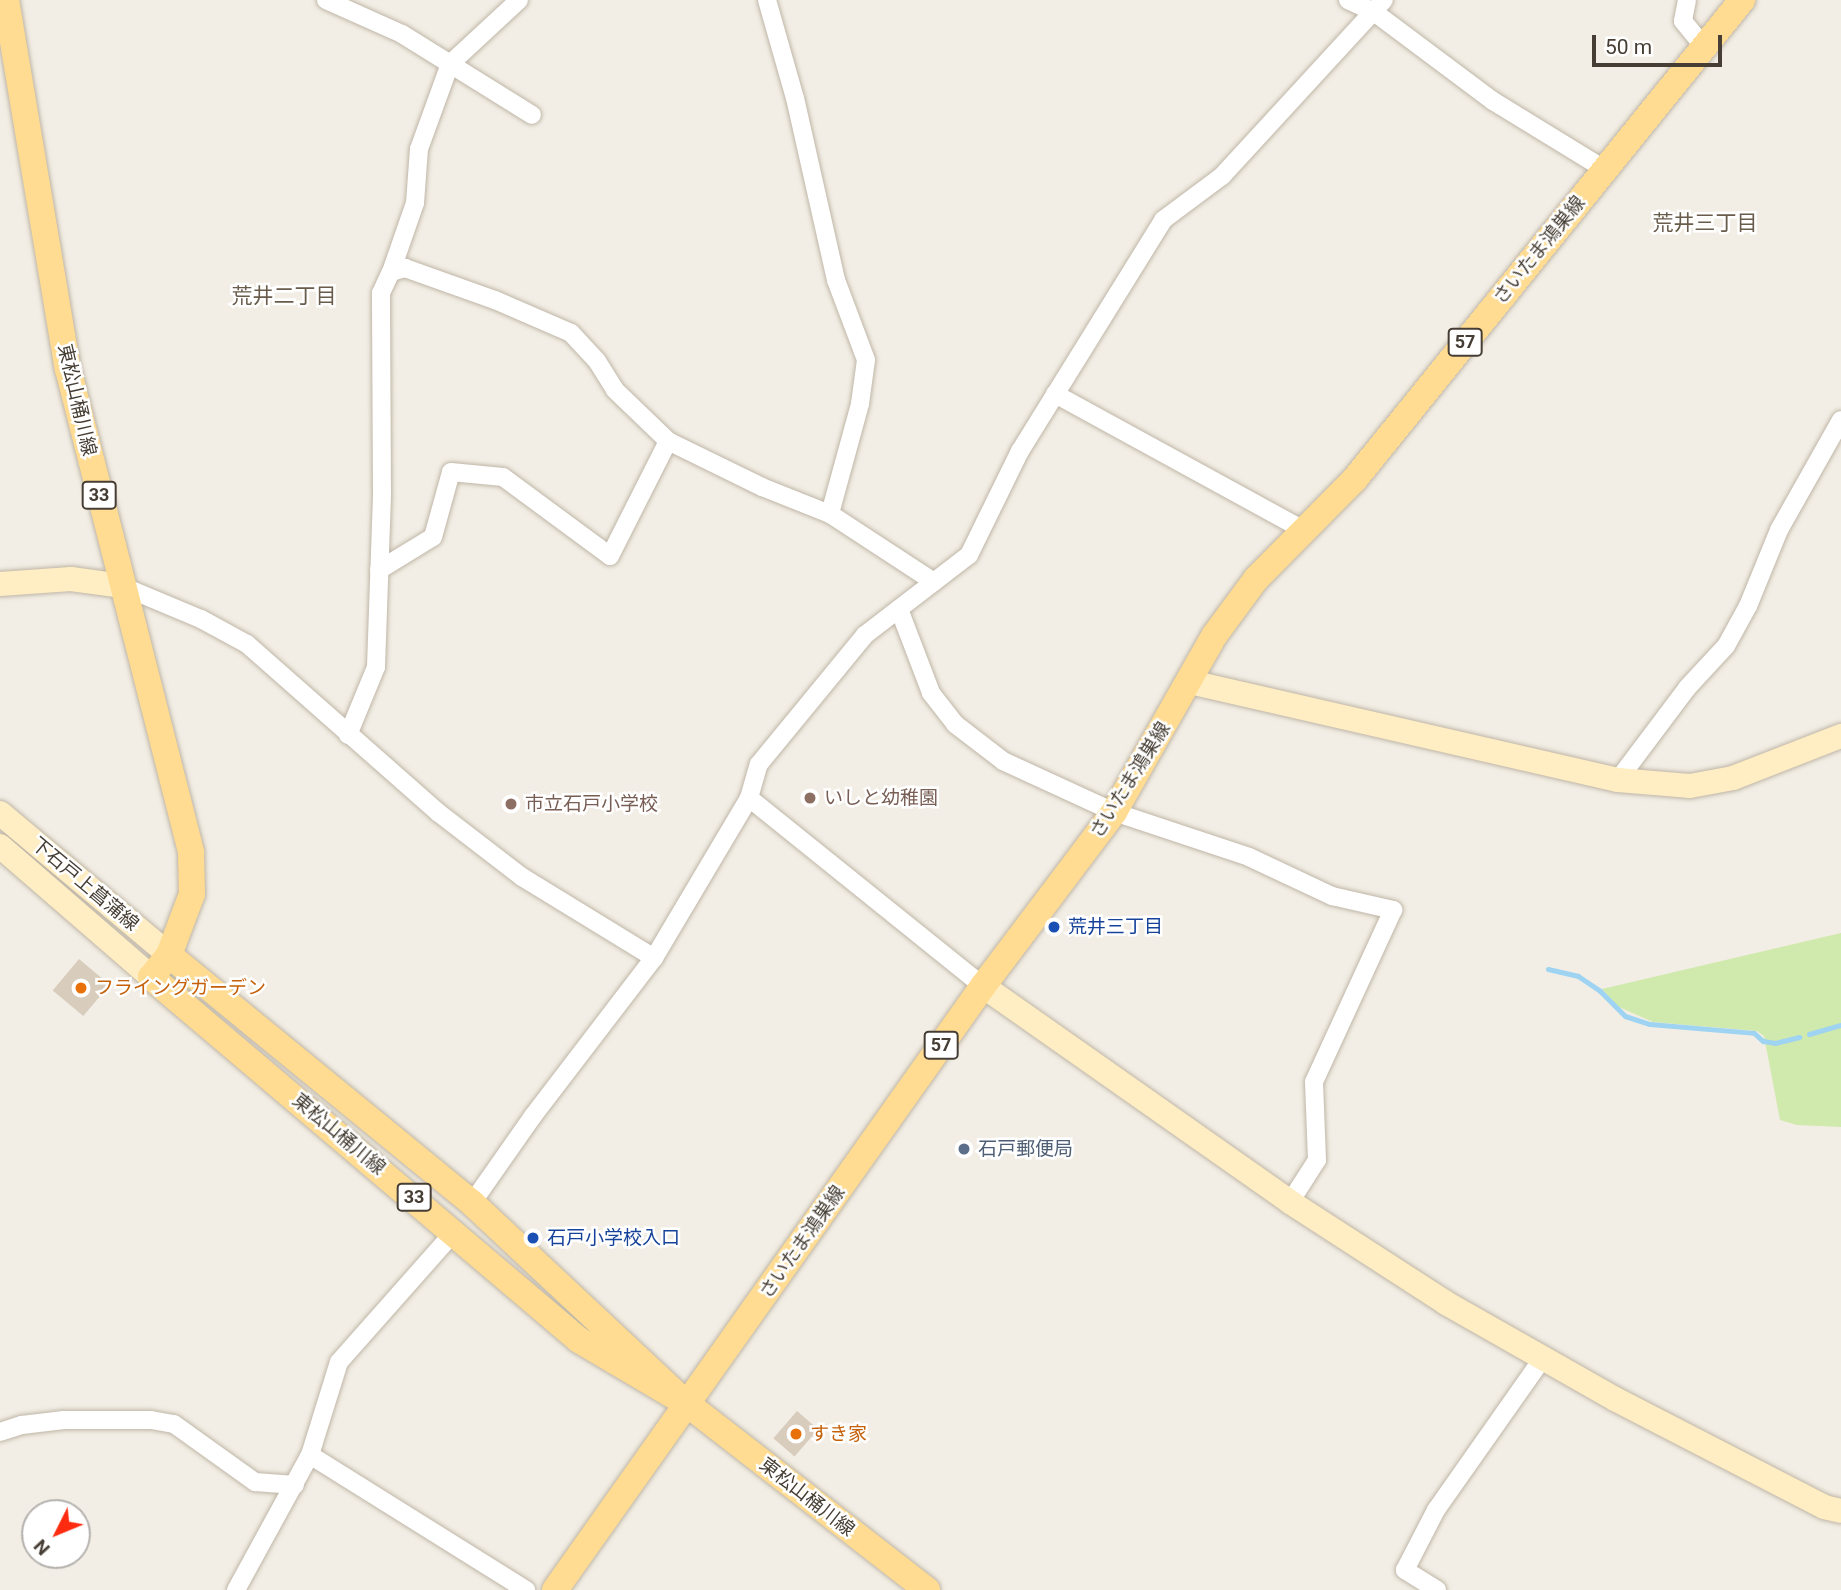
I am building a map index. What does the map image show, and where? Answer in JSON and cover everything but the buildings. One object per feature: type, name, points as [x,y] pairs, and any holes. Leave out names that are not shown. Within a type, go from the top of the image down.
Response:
[{"type":"main road","name":"東松山桶川線","points":[[6,0],[68,369],[191,853],[192,894],[169,956],[151,977],[455,1231],[579,1339],[686,1403]]},
{"type":"main road","name":"さいたま鴻巣線","points":[[555,1590],[983,986],[1114,811],[1214,636],[1256,579],[1355,479],[1742,0]]},
{"type":"main road","name":"東松山桶川線","points":[[169,956],[472,1203],[686,1403],[927,1590]]},
{"type":"street","points":[[326,0],[402,34],[532,115]]},
{"type":"street","points":[[348,735],[376,667],[382,495],[381,293],[415,203],[419,149],[450,64],[519,0]]},
{"type":"street","points":[[767,0],[796,98],[836,281],[866,360],[860,404],[830,514]]},
{"type":"street","points":[[1348,0],[1379,6],[1493,101],[1604,169]]},
{"type":"street","points":[[1687,0],[1683,21],[1704,47]]},
{"type":"street","points":[[472,1203],[533,1116],[654,958],[749,797],[759,764],[865,635],[969,555],[1020,452],[1163,220],[1222,176],[1379,6]]},
{"type":"street","points":[[391,272],[405,268],[495,300],[571,333],[597,361],[615,390],[668,441],[762,487],[830,514],[934,582]]},
{"type":"street","points":[[1055,394],[1305,531]]},
{"type":"street","points":[[1618,780],[1687,688],[1726,646],[1748,606],[1779,530],[1841,420]]},
{"type":"street","points":[[379,570],[433,537],[451,472],[503,477],[610,556],[668,441]]},
{"type":"street","points":[[0,584],[71,579],[122,586],[201,619],[247,644],[439,813],[522,877],[654,958]]},
{"type":"street","points":[[900,609],[931,692],[955,724],[1003,761],[1114,811],[1249,858],[1332,897],[1392,910],[1314,1082],[1317,1160],[1290,1202]]},
{"type":"street","points":[[1190,682],[1618,780],[1690,786],[1733,778],[1841,736]]},
{"type":"street","points":[[749,797],[983,986],[1290,1202],[1446,1303],[1544,1358],[1824,1507],[1841,1511]]},
{"type":"street","name":"下石戸上菖蒲線","points":[[0,813],[169,956]]},
{"type":"street","name":"下石戸上菖蒲線","points":[[0,846],[151,977]]},
{"type":"street","points":[[236,1590],[310,1455],[339,1362],[455,1231]]},
{"type":"street","points":[[1437,1590],[1405,1570],[1436,1510],[1544,1358]]},
{"type":"street","points":[[0,1432],[22,1424],[64,1420],[151,1420],[174,1424],[256,1482],[295,1485]]},
{"type":"street","points":[[310,1455],[526,1590]]},
{"type":"green space","points":[[1841,933],[1841,1127],[1797,1125],[1780,1120],[1764,1036],[1757,1031],[1653,1022],[1619,1007],[1602,989]]},
{"type":"waterway","points":[[1548,969],[1578,976],[1600,991],[1625,1016],[1650,1024],[1754,1033],[1763,1041],[1775,1043],[1799,1037]]},
{"type":"waterway","points":[[1809,1034],[1841,1025]]},
{"type":"place","name":"いしと幼稚園","points":[[810,798]]},
{"type":"place","name":"市立石戸小学校","points":[[511,804]]},
{"type":"place","name":"荒井三丁目","points":[[1054,927]]},
{"type":"place","name":"フライングガーデン","points":[[81,988]]},
{"type":"place","name":"石戸郵便局","points":[[964,1149]]},
{"type":"place","name":"石戸小学校入口","points":[[533,1238]]},
{"type":"place","name":"すき家","points":[[796,1434]]},
{"type":"district","name":"荒井三丁目","points":[[1705,223]]},
{"type":"district","name":"荒井二丁目","points":[[284,296]]}]
